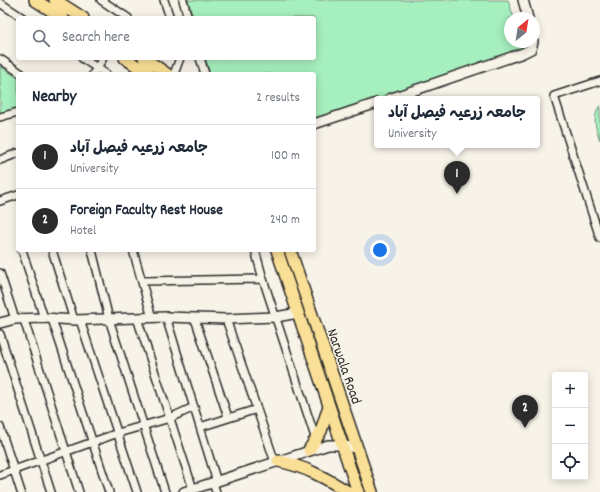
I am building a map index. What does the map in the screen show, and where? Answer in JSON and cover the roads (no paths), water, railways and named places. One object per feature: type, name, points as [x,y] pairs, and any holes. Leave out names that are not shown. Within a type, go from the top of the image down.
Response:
[{"type":"main road","points":[[35,0],[60,16]]},
{"type":"main road","points":[[55,0],[80,16]]},
{"type":"main road","points":[[128,60],[145,72]]},
{"type":"main road","points":[[147,60],[164,72]]},
{"type":"main road","name":"Narwala Road","points":[[278,252],[358,492]]},
{"type":"main road","name":"Narwala Road","points":[[291,252],[372,492]]},
{"type":"main road","points":[[315,446],[326,418],[329,405]]},
{"type":"main road","points":[[277,461],[293,464],[312,472],[338,489],[348,492]]},
{"type":"street","points":[[101,0],[125,16]]},
{"type":"street","points":[[164,0],[169,16]]},
{"type":"street","points":[[183,0],[187,16]]},
{"type":"street","points":[[523,0],[526,12]]},
{"type":"street","points":[[0,3],[20,16]]},
{"type":"street","points":[[398,96],[522,53],[531,48]]},
{"type":"street","points":[[0,60],[19,72]]},
{"type":"street","points":[[84,60],[95,71],[103,60]]},
{"type":"street","points":[[175,72],[179,60]]},
{"type":"street","points":[[201,60],[204,72]]},
{"type":"street","points":[[600,81],[554,96],[600,238]]},
{"type":"street","points":[[316,123],[374,104]]},
{"type":"street","points":[[0,118],[16,113]]},
{"type":"street","points":[[0,160],[16,155]]},
{"type":"street","points":[[0,201],[16,196]]},
{"type":"street","points":[[23,252],[48,318],[109,492]]},
{"type":"street","points":[[53,252],[118,433],[137,492]]},
{"type":"street","points":[[92,252],[109,319],[165,492]]},
{"type":"street","points":[[134,252],[152,318]]},
{"type":"street","points":[[255,252],[262,279],[276,317],[315,446]]},
{"type":"street","points":[[0,273],[19,320],[79,492]]},
{"type":"street","points":[[142,281],[262,279]]},
{"type":"street","points":[[0,323],[48,318],[77,320],[166,317],[195,319],[276,317],[298,313]]},
{"type":"street","points":[[166,317],[200,426],[215,482],[216,492]]},
{"type":"street","points":[[137,318],[170,418],[188,490],[277,461],[315,446],[342,445],[358,449]]},
{"type":"street","points":[[226,318],[257,409],[277,461]]},
{"type":"street","points":[[195,319],[228,417]]},
{"type":"street","points":[[0,334],[51,492]]},
{"type":"street","points":[[0,475],[118,433],[170,418],[194,408]]},
{"type":"street","points":[[200,426],[257,409]]},
{"type":"street","points":[[0,427],[21,492]]},
{"type":"place","name":"جامعہ زرعیہ فیصل آباد","points":[[457,194]]},
{"type":"place","name":"Foreign Faculty Rest House","points":[[525,428]]}]
